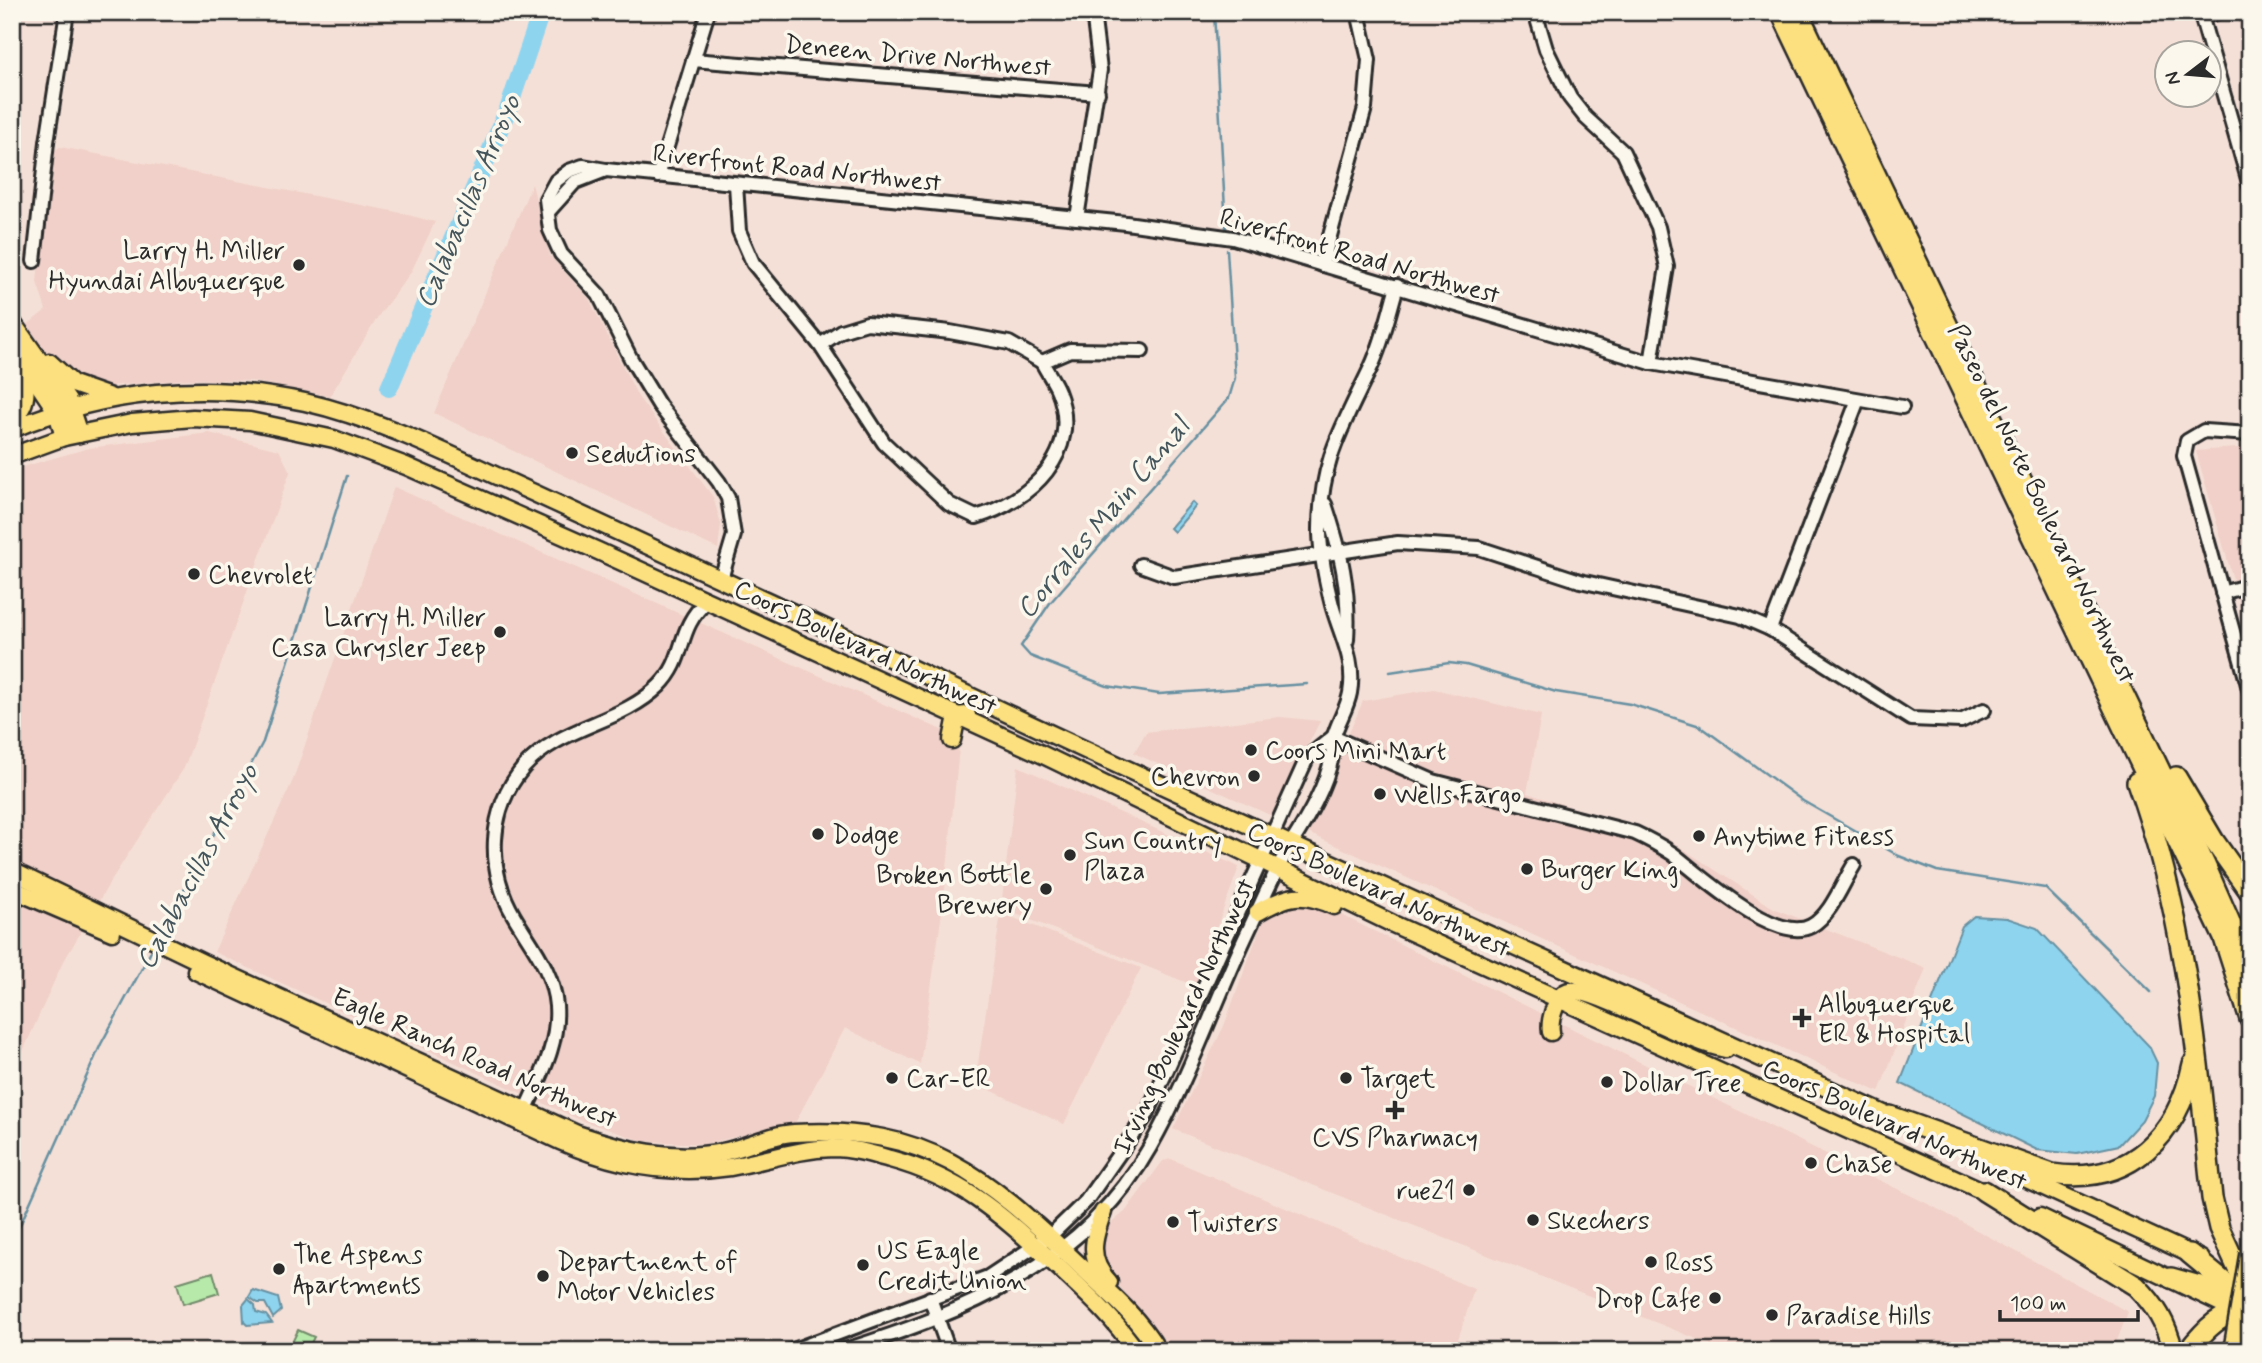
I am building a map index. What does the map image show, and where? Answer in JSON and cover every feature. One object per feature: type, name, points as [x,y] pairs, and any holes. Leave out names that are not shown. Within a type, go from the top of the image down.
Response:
[{"type":"highway","name":"Paseo del Norte Boulevard Northwest","points":[[1780,12],[2224,938],[2250,1019]]},
{"type":"highway","name":"Paseo del Norte Boulevard Northwest","points":[[1798,12],[2205,865],[2250,968]]},
{"type":"highway","points":[[2116,677],[2214,841],[2250,892]]},
{"type":"highway","points":[[2106,696],[2144,802],[2180,931],[2196,1046],[2212,1198],[2219,1228],[2246,1297]]},
{"type":"highway","points":[[1890,1116],[2052,1174],[2068,1177],[2111,1170],[2131,1162],[2165,1133],[2187,1090],[2196,1046]]},
{"type":"highway","points":[[1984,1191],[2136,1286],[2155,1305],[2166,1326],[2173,1351]]},
{"type":"highway","points":[[2241,1348],[2250,1253]]},
{"type":"highway","points":[[2190,1254],[2246,1297]]},
{"type":"highway","points":[[2171,1278],[2246,1297]]},
{"type":"highway","points":[[2188,1351],[2208,1324],[2246,1297]]},
{"type":"main road","points":[[14,324],[73,384],[113,398]]},
{"type":"main road","points":[[14,324],[64,410],[72,435]]},
{"type":"main road","points":[[12,346],[64,410]]},
{"type":"main road","points":[[12,346],[26,389],[23,410],[12,419]]},
{"type":"main road","name":"Coors Boulevard Northwest","points":[[12,429],[64,410],[113,398],[207,391],[265,395],[340,411],[420,442],[721,579],[1057,738],[2190,1254]]},
{"type":"main road","name":"Coors Boulevard Northwest","points":[[12,456],[72,435],[132,424],[193,418],[250,421],[334,439],[407,466],[957,716],[1393,924],[2171,1278]]},
{"type":"main road","points":[[512,513],[548,523],[695,589],[706,589],[721,579]]},
{"type":"main road","points":[[707,601],[718,599],[732,604],[845,654],[867,648]]},
{"type":"main road","points":[[952,740],[957,716],[968,715],[1022,734],[1057,738]]},
{"type":"main road","name":"Eagle Ranch Road Northwest","points":[[12,871],[100,921]]},
{"type":"main road","name":"Eagle Ranch Road Northwest","points":[[12,889],[100,921],[201,967],[523,1116],[592,1156],[656,1169],[731,1167],[803,1150],[836,1148],[869,1153],[937,1173],[1006,1218],[1104,1310],[1136,1351]]},
{"type":"main road","points":[[1258,912],[1284,897],[1298,895],[1323,901],[1375,927],[1393,924]]},
{"type":"main road","points":[[1551,1032],[1550,1024],[1559,999],[1569,991],[1580,992],[1699,1043],[1742,1049]]},
{"type":"main road","name":"Eagle Ranch Road Northwest","points":[[523,1116],[622,1149],[681,1157],[722,1153],[791,1133],[848,1133],[894,1140],[942,1156],[971,1171],[1050,1236],[1130,1312],[1158,1351]]},
{"type":"main road","points":[[1103,1212],[1093,1241],[1096,1265],[1150,1325],[1158,1351]]},
{"type":"street","points":[[34,261],[47,142],[67,12]]},
{"type":"street","points":[[658,176],[708,12]]},
{"type":"street","points":[[1077,218],[1100,70],[1093,12]]},
{"type":"street","points":[[1322,265],[1365,108],[1369,60],[1358,12]]},
{"type":"street","points":[[1535,12],[1546,49],[1570,98],[1585,117],[1623,152],[1658,227],[1667,267],[1650,363]]},
{"type":"street","points":[[2218,12],[2201,15],[2250,186]]},
{"type":"street","name":"Deneen Drive Northwest","points":[[693,60],[1098,93]]},
{"type":"street","name":"Riverfront Road Northwest","points":[[548,212],[546,199],[551,186],[569,171],[589,166],[658,176],[1077,218],[1233,238],[1650,363],[1857,402],[1902,407]]},
{"type":"street","points":[[606,170],[575,182],[548,212],[556,247],[599,295],[651,394],[719,482],[728,498],[734,535],[721,579]]},
{"type":"street","points":[[736,184],[739,231],[753,263],[820,345],[884,443],[949,503],[976,517],[999,510],[1040,482],[1057,456],[1064,428],[1059,393],[1042,362],[1009,343],[950,332],[867,323],[841,331],[820,345]]},
{"type":"street","points":[[1346,642],[1332,607],[1321,554],[1323,500],[1328,463],[1335,438],[1373,364],[1397,286]]},
{"type":"street","points":[[1042,362],[1070,349],[1142,351]]},
{"type":"street","points":[[1770,629],[1857,402]]},
{"type":"street","points":[[2250,434],[2204,431],[2187,441],[2184,456],[2250,692]]},
{"type":"street","points":[[1323,500],[1341,551],[1349,610],[1346,642],[1351,688],[1333,737],[1433,781],[1635,833],[1666,850],[1732,902],[1786,928],[1810,933],[1854,865]]},
{"type":"street","points":[[1142,565],[1174,577],[1398,543],[1479,548],[1580,581],[1740,616],[1770,629],[1911,719],[1961,722],[1984,710]]},
{"type":"street","points":[[2222,593],[2250,585]]},
{"type":"street","points":[[523,1116],[550,1055],[555,1032],[556,1006],[546,969],[509,907],[498,878],[495,837],[501,808],[514,780],[538,753],[570,732],[639,703],[665,680],[681,657],[680,642],[689,622],[707,601]]},
{"type":"street","name":"Irving Boulevard Northwest","points":[[791,1351],[988,1277],[1050,1236],[1086,1201],[1147,1114],[1307,758],[1333,737]]},
{"type":"street","name":"Irving Boulevard Northwest","points":[[842,1351],[997,1292],[1050,1260],[1103,1212],[1135,1172],[1158,1133],[1278,869],[1316,802],[1332,757],[1333,737]]},
{"type":"street","points":[[930,1298],[949,1351]]},
{"type":"shaded area","points":[[60,147],[392,211],[435,222],[411,272],[379,315],[330,396],[250,381],[188,379],[85,386],[53,362],[26,326],[46,310],[37,282],[50,153]]},
{"type":"shaded area","points":[[532,184],[550,256],[589,299],[638,397],[713,497],[721,524],[718,549],[434,413]]},
{"type":"shaded area","points":[[209,433],[279,450],[290,472],[184,768],[110,882],[61,966],[12,1076],[12,470],[89,448]]},
{"type":"shaded area","points":[[2250,447],[2250,638],[2196,451]]},
{"type":"shaded area","points":[[394,487],[960,738],[944,898],[920,1064],[845,1028],[795,1123],[705,1144],[643,1141],[580,1120],[214,952],[293,780]]},
{"type":"shaded area","points":[[1434,689],[1541,715],[1527,793],[1666,838],[1775,909],[1926,968],[1879,1092],[1306,832],[1363,701]]},
{"type":"shaded area","points":[[1280,717],[1320,721],[1272,816],[1134,753],[1146,732]]},
{"type":"shaded area","name":"Sun Country Plaza","points":[[1018,766],[1239,867],[1195,986],[1001,908]]},
{"type":"shaded area","points":[[1283,902],[1317,903],[1932,1206],[2128,1312],[2113,1351],[1727,1351],[1173,1129],[1224,1026],[1262,923]]},
{"type":"shaded area","points":[[1001,913],[1141,968],[1064,1124],[975,1083]]},
{"type":"shaded area","points":[[1171,1159],[1474,1289],[1456,1346],[1422,1348],[1421,1351],[1171,1351],[1150,1321],[1083,1246],[1125,1212],[1163,1161]]},
{"type":"green space","points":[[213,1272],[219,1293],[183,1304],[177,1283]]},
{"type":"green space","points":[[298,1330],[314,1337],[307,1351],[288,1351]]},
{"type":"water","points":[[1192,502],[1196,506],[1174,532],[1170,528]]},
{"type":"water","points":[[1974,916],[2007,918],[2037,928],[2149,1046],[2157,1063],[2154,1096],[2142,1120],[2119,1145],[2077,1154],[2037,1150],[1900,1083],[1962,926]]},
{"type":"water","points":[[253,1290],[278,1298],[281,1311],[273,1318],[265,1303],[258,1303],[249,1297]]},
{"type":"water","points":[[248,1299],[255,1305],[256,1312],[266,1315],[272,1323],[247,1325],[244,1322],[243,1305]]},
{"type":"waterway","name":"Calabacillas Arroyo","points":[[389,388],[509,107],[541,12]]},
{"type":"waterway","name":"Corrales Main Canal","points":[[1214,12],[1226,228]]},
{"type":"waterway","name":"Corrales Main Canal","points":[[1227,250],[1235,378],[1229,398],[1050,603],[1021,646],[1030,656],[1107,686],[1159,694],[1307,684]]},
{"type":"waterway","name":"Calabacillas Arroyo","points":[[159,937],[263,742],[347,476]]},
{"type":"waterway","name":"Corrales Main Canal","points":[[1390,672],[1449,663],[1466,665],[1556,692],[1630,704],[1700,726],[1803,801],[1899,856],[1937,871],[2045,888],[2151,992]]},
{"type":"waterway","name":"Calabacillas Arroyo","points":[[12,1243],[101,1044],[154,946]]},
{"type":"place","name":"Larry H. Miller Hyundai Albuquerque","points":[[299,265]]},
{"type":"place","name":"Seductions","points":[[572,453]]},
{"type":"place","name":"Chevrolet","points":[[194,574]]},
{"type":"place","name":"Larry H. Miller Casa Chrysler Jeep","points":[[500,632]]},
{"type":"place","name":"Coors Mini Mart","points":[[1251,750]]},
{"type":"place","name":"Chevron","points":[[1254,776]]},
{"type":"place","name":"Wells Fargo","points":[[1380,794]]},
{"type":"place","name":"Dodge","points":[[818,834]]},
{"type":"place","name":"Anytime Fitness","points":[[1699,836]]},
{"type":"place","name":"Sun Country Plaza","points":[[1070,855]]},
{"type":"place","name":"Burger King","points":[[1527,869]]},
{"type":"place","name":"Broken Bottle Brewery","points":[[1046,889]]},
{"type":"place","name":"Albuquerque ER & Hospital","points":[[1802,1018]]},
{"type":"place","name":"Car-ER","points":[[892,1078]]},
{"type":"place","name":"Target","points":[[1346,1078]]},
{"type":"place","name":"Dollar Tree","points":[[1607,1082]]},
{"type":"place","name":"CVS Pharmacy","points":[[1395,1110]]},
{"type":"place","name":"Chase","points":[[1811,1163]]},
{"type":"place","name":"rue21","points":[[1469,1190]]},
{"type":"place","name":"Skechers","points":[[1533,1220]]},
{"type":"place","name":"Twisters","points":[[1173,1222]]},
{"type":"place","name":"Ross","points":[[1651,1262]]},
{"type":"place","name":"US Eagle Credit Union","points":[[863,1265]]},
{"type":"place","name":"The Aspens Apartments","points":[[279,1269]]},
{"type":"place","name":"Department of Motor Vehicles","points":[[543,1276]]},
{"type":"place","name":"Drop Cafe","points":[[1715,1298]]},
{"type":"place","name":"Paradise Hills","points":[[1772,1315]]}]
